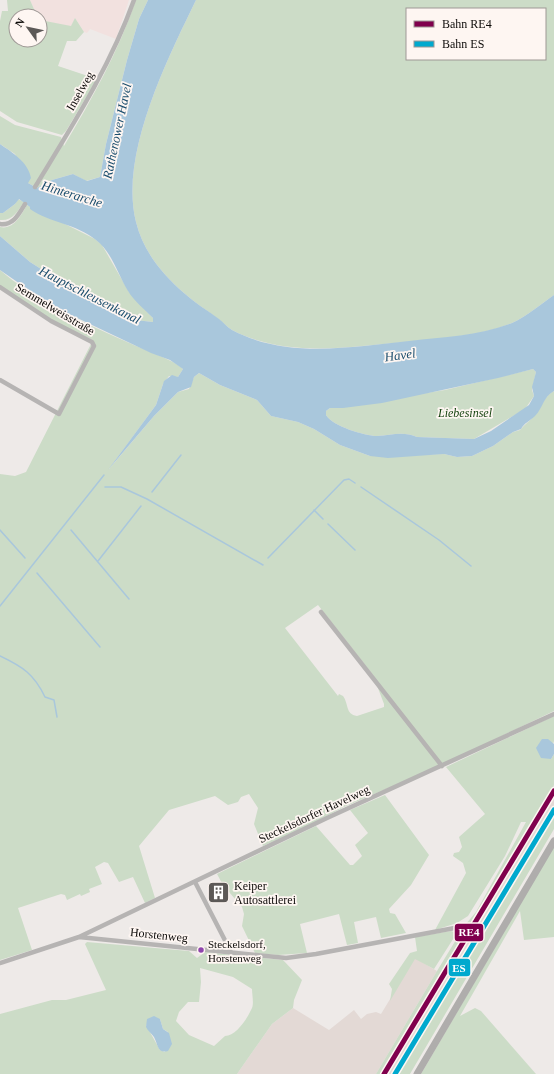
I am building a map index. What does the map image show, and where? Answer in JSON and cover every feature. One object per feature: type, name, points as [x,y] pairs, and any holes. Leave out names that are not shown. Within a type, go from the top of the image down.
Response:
[{"type":"main road","points":[[417,1074],[554,841]]},
{"type":"street","name":"Inselweg","points":[[35,187],[100,77],[120,38],[134,0]]},
{"type":"street","points":[[0,224],[7,224],[12,221],[18,216],[25,204]]},
{"type":"street","name":"Semmelweisstraße","points":[[0,288],[51,321],[94,344],[64,406],[58,414],[0,380]]},
{"type":"street","points":[[321,612],[442,766]]},
{"type":"street","name":"Steckelsdorfer Havelweg","points":[[79,937],[327,818],[554,714]]},
{"type":"street","points":[[195,882],[231,952]]},
{"type":"street","name":"Horstenweg","points":[[0,962],[79,937],[286,958],[316,954],[460,927]]},
{"type":"shaded area","points":[[30,0],[129,0],[116,39],[90,29],[87,33],[84,32],[75,18],[71,27],[48,22],[48,8],[34,8]]},
{"type":"shaded area","points":[[554,785],[554,815],[397,1074],[381,1074]]},
{"type":"shaded area","points":[[415,958],[437,971],[376,1074],[237,1074],[272,1024],[293,1008],[329,1030],[354,1010],[361,1019],[367,1014],[376,1012],[381,1014]]},
{"type":"green space","points":[[7,0],[30,0],[34,8],[8,8],[8,11]]},
{"type":"green space","points":[[136,0],[148,0],[139,19],[127,60],[106,144],[100,177],[86,181],[73,174],[52,180],[37,188],[28,183],[15,154],[0,144],[0,116],[15,125],[61,137],[64,146],[85,111],[113,57]]},
{"type":"green space","points":[[196,0],[554,0],[554,295],[512,323],[499,328],[473,334],[446,338],[340,348],[318,348],[274,344],[253,339],[230,329],[188,297],[168,278],[148,252],[139,233],[136,222],[133,196],[134,167],[140,138],[149,108],[172,51]]},
{"type":"green space","points":[[2,11],[8,11],[8,48],[48,48],[48,22],[71,26],[75,18],[84,32],[76,41],[67,41],[58,66],[97,79],[66,131],[62,135],[17,122],[0,111],[0,21]]},
{"type":"green space","points":[[18,199],[24,202],[17,212],[8,219],[0,220],[0,213],[3,213],[15,204]]},
{"type":"green space","points":[[27,205],[95,239],[102,245],[129,292],[153,318],[153,322],[135,320],[57,279],[30,262],[0,236],[0,227],[13,224],[20,217]]},
{"type":"green space","points":[[0,270],[28,291],[60,310],[165,358],[183,369],[178,377],[169,376],[163,384],[156,405],[109,469],[154,416],[178,392],[189,389],[194,377],[199,373],[220,385],[257,400],[271,416],[298,422],[314,429],[340,445],[370,456],[444,454],[457,457],[472,456],[493,446],[513,432],[520,430],[536,414],[548,395],[554,391],[554,711],[437,767],[344,807],[297,831],[263,846],[254,824],[258,808],[249,794],[241,797],[238,802],[228,805],[215,796],[169,810],[139,846],[155,898],[145,903],[133,877],[119,882],[108,863],[104,862],[95,867],[102,884],[89,889],[90,892],[81,896],[80,894],[67,900],[65,895],[61,894],[18,908],[32,950],[0,960],[0,474],[15,476],[26,472],[93,340],[54,321],[0,286]],"holes":[[[318,605],[373,675],[384,707],[357,716],[353,715],[349,711],[343,696],[339,694],[338,696],[285,628]]]},
{"type":"green space","name":"Liebesinsel","points":[[533,369],[536,372],[532,390],[534,396],[525,409],[474,439],[417,437],[407,434],[372,436],[335,423],[326,415],[326,411],[330,408],[445,390]]},
{"type":"green space","points":[[554,716],[554,744],[553,741],[551,759],[554,754],[554,785],[381,1074],[376,1074],[465,925],[476,912],[526,822],[521,822],[505,856],[468,916],[457,923],[435,930],[466,873],[463,863],[453,856],[454,853],[459,852],[462,847],[459,837],[485,814],[446,767]]},
{"type":"green space","points":[[385,795],[429,855],[411,885],[389,909],[390,913],[395,914],[406,933],[381,938],[376,917],[354,922],[358,943],[347,945],[339,914],[300,924],[307,953],[278,955],[255,953],[242,926],[244,914],[242,907],[223,885],[217,874],[316,826],[350,865],[353,865],[362,856],[355,845],[368,833],[350,810]]},
{"type":"green space","points":[[554,815],[554,829],[410,1074],[397,1074]]},
{"type":"green space","points":[[554,846],[554,937],[524,940],[520,911],[460,1016],[475,1008],[481,1011],[536,1074],[421,1074]]},
{"type":"green space","points":[[451,931],[454,932],[455,936],[434,969],[415,959],[390,1001],[392,989],[389,984],[410,953],[417,951],[415,937]]},
{"type":"green space","points":[[87,942],[189,951],[197,958],[205,952],[283,960],[302,980],[294,1000],[293,1008],[272,1024],[237,1074],[0,1074],[0,1014],[52,1000],[66,1000],[106,990],[85,944]],"holes":[[[200,968],[233,977],[252,989],[253,1006],[244,1022],[237,1030],[225,1036],[214,1046],[189,1035],[176,1021],[179,1012],[188,1002],[199,1002],[201,982]],[[160,1019],[163,1029],[168,1032],[165,1052],[160,1050],[146,1025]]]},
{"type":"water","points":[[148,0],[196,0],[172,51],[149,108],[140,138],[134,167],[133,196],[136,222],[139,233],[148,252],[168,278],[188,297],[232,330],[253,339],[275,345],[319,349],[365,346],[487,331],[518,320],[554,295],[554,391],[545,399],[540,410],[535,416],[521,429],[513,432],[493,446],[472,456],[457,457],[444,454],[388,458],[370,456],[340,445],[314,429],[298,422],[271,416],[257,400],[220,385],[199,373],[194,377],[191,387],[178,392],[154,416],[108,470],[156,405],[164,381],[172,375],[178,377],[183,369],[170,360],[151,353],[52,306],[0,270],[0,236],[30,262],[57,279],[135,320],[153,322],[153,318],[130,295],[102,245],[89,235],[38,214],[19,199],[3,213],[0,213],[0,144],[15,154],[27,167],[31,178],[28,183],[37,188],[52,180],[73,174],[87,181],[100,177],[106,144],[139,19]],"holes":[[[533,369],[536,372],[532,387],[534,396],[529,405],[491,431],[474,439],[417,437],[407,434],[372,436],[335,423],[326,415],[326,411],[330,408],[343,408],[382,403]]]},
{"type":"water","points":[[542,739],[548,739],[554,744],[554,754],[551,759],[541,758],[536,748]]},
{"type":"water","points":[[154,1016],[160,1019],[163,1029],[169,1033],[172,1044],[168,1051],[164,1052],[158,1048],[154,1037],[146,1027],[147,1019]]},
{"type":"waterway","points":[[152,492],[181,455]]},
{"type":"waterway","points":[[0,606],[104,475]]},
{"type":"waterway","points":[[268,558],[344,480],[349,479],[355,483]]},
{"type":"waterway","points":[[105,487],[121,487],[147,499],[263,565]]},
{"type":"waterway","points":[[361,487],[439,540],[471,566]]},
{"type":"waterway","points":[[98,561],[141,506]]},
{"type":"waterway","points":[[314,510],[323,519]]},
{"type":"waterway","points":[[328,524],[355,550]]},
{"type":"waterway","points":[[0,530],[25,558]]},
{"type":"waterway","points":[[71,530],[129,599]]},
{"type":"waterway","points":[[37,573],[100,647]]},
{"type":"waterway","points":[[0,656],[27,672],[37,682],[45,697],[54,700],[57,717]]},
{"type":"railway","points":[[394,1074],[554,811]]},
{"type":"rail line","name":"RE4","points":[[384,1074],[554,791]]},
{"type":"rail line","name":"ES","points":[[395,1074],[554,810]]},
{"type":"place","name":"Keiper Autosattlerei","points":[[218,893]]},
{"type":"place","name":"Steckelsdorf, Horstenweg","points":[[201,950]]},
{"type":"water label","name":"Rathenower Havel","points":[[117,131]]},
{"type":"water label","name":"Hinterarche","points":[[72,194]]},
{"type":"water label","name":"Hauptschleusenkanal","points":[[90,295]]},
{"type":"water label","name":"Havel","points":[[400,355]]}]
